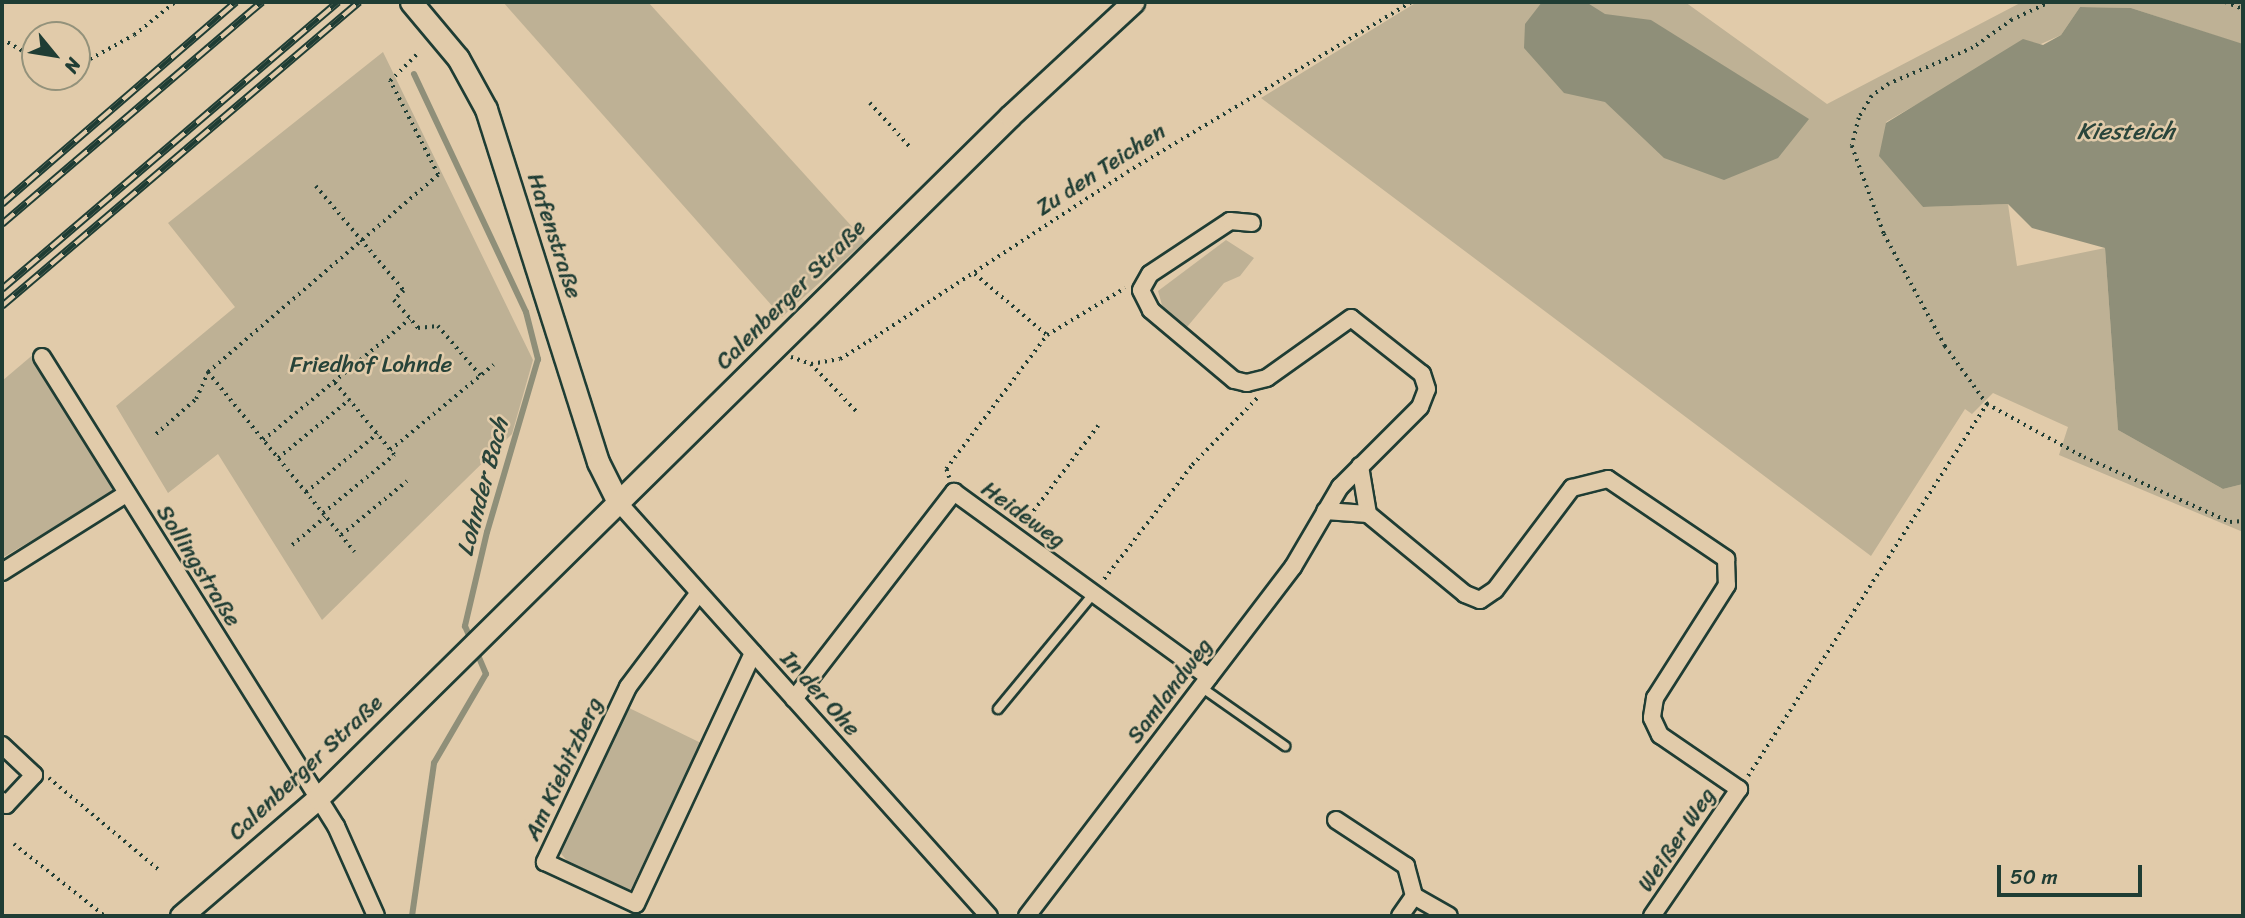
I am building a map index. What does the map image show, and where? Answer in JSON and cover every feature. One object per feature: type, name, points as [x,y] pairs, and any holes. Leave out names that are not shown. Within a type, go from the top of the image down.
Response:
[{"type":"street","name":"Hafenstraße","points":[[411,2],[458,58],[486,109],[598,462],[618,502]]},
{"type":"street","name":"Calenberger Straße","points":[[181,916],[318,798],[1010,116],[1133,2]]},
{"type":"street","points":[[1252,223],[1230,221],[1150,274],[1141,290],[1151,310],[1234,380],[1247,383],[1266,378]]},
{"type":"street","name":"Samlandweg","points":[[1027,916],[1293,567],[1340,487],[1420,407],[1427,389],[1422,374],[1350,318],[1266,378]]},
{"type":"street","name":"Sollingstraße","points":[[42,357],[336,826],[376,916]]},
{"type":"street","points":[[1360,466],[1368,514]]},
{"type":"street","points":[[1325,511],[1368,514],[1465,594],[1480,600],[1495,590],[1572,488],[1608,479],[1726,559],[1727,584],[1655,698],[1652,718],[1660,735],[1739,789]]},
{"type":"street","name":"Heideweg","points":[[794,699],[954,492],[1093,594],[1205,682]]},
{"type":"street","points":[[2,572],[126,494]]},
{"type":"street","name":"In der Ohe","points":[[618,502],[989,916]]},
{"type":"street","name":"Am Kiebitzberg","points":[[698,594],[628,687],[545,862],[636,904],[752,653]]},
{"type":"street","points":[[2,801],[6,805],[34,775],[4,750]]},
{"type":"street","name":"Weißer Weg","points":[[1652,916],[1739,789]]},
{"type":"street","points":[[1336,820],[1406,866],[1413,896],[1400,916]]},
{"type":"street","points":[[1413,896],[1449,916]]},
{"type":"lane","points":[[998,709],[1093,594]]},
{"type":"lane","points":[[1205,682],[1284,746]]},
{"type":"path","points":[[91,58],[134,35],[175,2]]},
{"type":"path","name":"Zu den Teichen","points":[[811,365],[840,359],[975,274],[1126,172],[1410,2]]},
{"type":"path","points":[[2051,2],[2012,20],[1973,48],[1889,84],[1872,96],[1859,118],[1853,146],[1884,234],[1945,346],[1987,404],[2084,457],[2230,522],[2243,521]]},
{"type":"path","points":[[2225,2],[2243,9]]},
{"type":"path","points":[[2,39],[21,50]]},
{"type":"path","points":[[156,434],[196,399],[208,372],[438,175],[390,82],[417,54]]},
{"type":"path","points":[[870,103],[910,147]]},
{"type":"path","points":[[316,187],[404,291],[394,300],[418,328],[438,326],[480,375]]},
{"type":"path","points":[[975,274],[1047,335]]},
{"type":"path","points":[[954,492],[946,469],[1047,335],[1126,287],[1141,290]]},
{"type":"path","points":[[263,440],[411,318]]},
{"type":"path","points":[[775,347],[811,365],[856,411]]},
{"type":"path","points":[[390,450],[493,365]]},
{"type":"path","points":[[208,372],[355,552]]},
{"type":"path","points":[[1093,594],[1192,465],[1258,400],[1266,378]]},
{"type":"path","points":[[292,545],[394,455],[334,382]]},
{"type":"path","points":[[278,458],[349,400]]},
{"type":"path","points":[[1739,789],[1987,404]]},
{"type":"path","points":[[1014,536],[1098,426]]},
{"type":"path","points":[[306,492],[377,434]]},
{"type":"path","points":[[341,535],[407,481]]},
{"type":"path","points":[[34,775],[50,779],[158,869]]},
{"type":"path","points":[[14,844],[105,916]]},
{"type":"green space","points":[[503,2],[648,2],[865,241],[782,317]]},
{"type":"green space","points":[[1417,2],[1685,2],[1827,104],[2022,2],[2243,2],[2241,44],[2131,8],[2080,7],[2061,35],[1952,84],[1886,122],[1923,207],[2008,204],[2017,266],[2105,248],[2118,430],[2223,489],[2243,484],[2243,532],[2059,455],[2068,427],[1993,393],[1972,414],[1965,409],[1871,556],[1261,98]]},
{"type":"green space","name":"Friedhof Lohnde","points":[[383,52],[533,360],[512,434],[322,620],[218,454],[168,493],[116,406],[235,307],[168,223]]},
{"type":"green space","points":[[1226,240],[1254,258],[1240,276],[1224,283],[1187,327],[1162,305],[1158,291]]},
{"type":"green space","points":[[35,353],[116,491],[2,558],[2,381]]},
{"type":"green space","points":[[623,705],[701,743],[630,891],[569,863],[557,849]]},
{"type":"water","points":[[1542,2],[1586,2],[1605,14],[1651,20],[1809,119],[1778,158],[1724,180],[1664,158],[1605,102],[1564,93],[1524,48],[1525,24]]},
{"type":"water","name":"Kiesteich","points":[[2080,7],[2131,8],[2243,44],[2243,484],[2223,489],[2118,430],[2105,248],[2032,228],[2008,204],[1923,207],[1879,156],[1886,123],[2023,39],[2043,45],[2061,35]]},
{"type":"waterway","name":"Lohnder Bach","points":[[414,74],[526,312],[538,359],[487,532],[465,626],[471,640]]},
{"type":"waterway","name":"Lohnder Bach","points":[[412,916],[434,763],[486,674],[476,650]]},
{"type":"railway","points":[[2,204],[236,2]]},
{"type":"railway","points":[[2,224],[262,2]]},
{"type":"railway","points":[[2,289],[338,2]]},
{"type":"railway","points":[[2,306],[359,2]]}]
